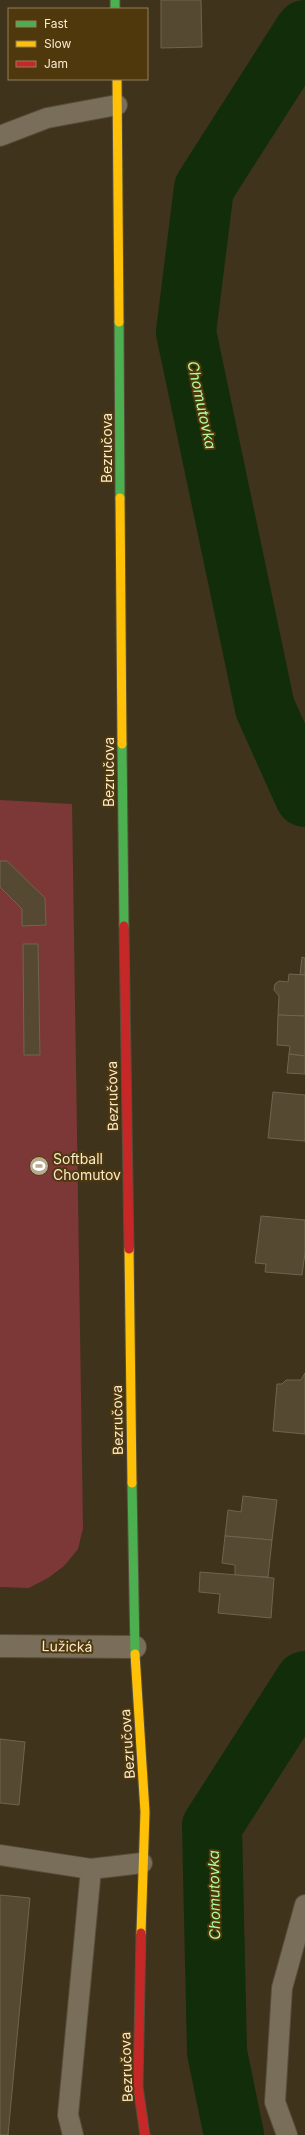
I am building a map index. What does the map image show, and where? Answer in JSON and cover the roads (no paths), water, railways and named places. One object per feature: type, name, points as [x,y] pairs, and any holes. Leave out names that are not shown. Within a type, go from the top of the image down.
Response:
[{"type":"street","name":"Bezručova","points":[[117,80],[124,929],[134,1647],[145,1812],[142,1863],[138,2087],[145,2135]]},
{"type":"street","name":"Lužická","points":[[0,1646],[134,1647]]},
{"type":"lane","points":[[0,136],[47,118],[117,105]]},
{"type":"lane","points":[[0,1855],[91,1869],[142,1863]]},
{"type":"lane","points":[[73,2135],[68,2115],[91,1869]]},
{"type":"lane","points":[[287,2135],[275,2102],[282,1988],[305,1905]]},
{"type":"waterway","name":"Chomutovka","points":[[305,30],[204,188],[186,332],[265,708],[305,797]]},
{"type":"waterway","name":"Chomutovka","points":[[234,2135],[217,2052],[212,1826],[305,1681]]},
{"type":"place","name":"Softball Chomutov","points":[[39,1166]]}]
